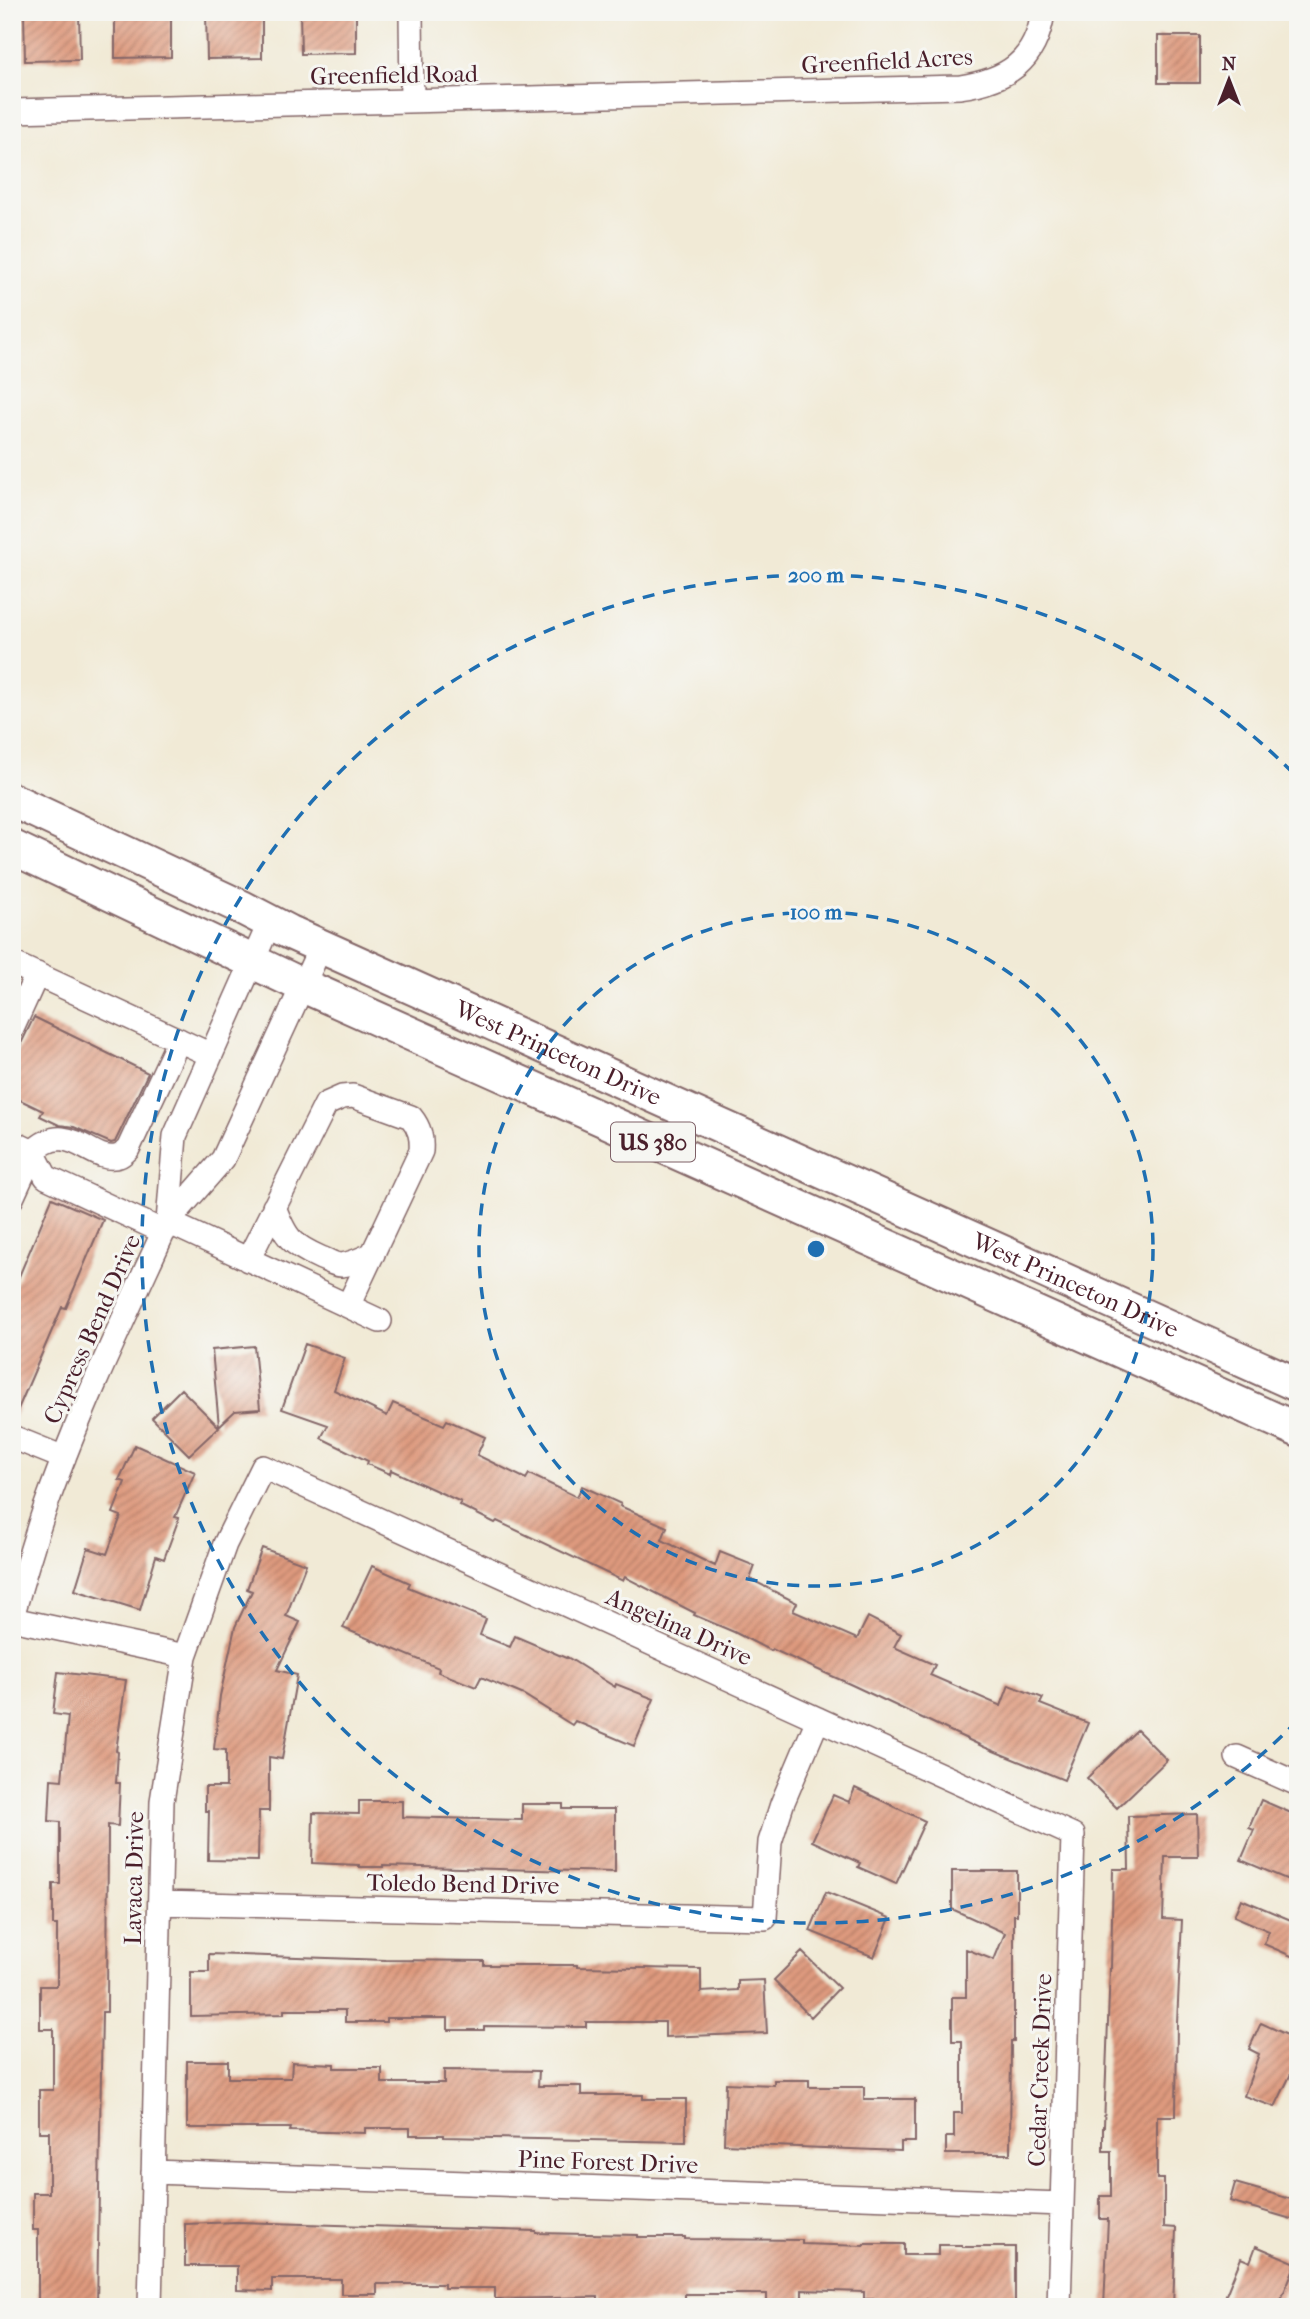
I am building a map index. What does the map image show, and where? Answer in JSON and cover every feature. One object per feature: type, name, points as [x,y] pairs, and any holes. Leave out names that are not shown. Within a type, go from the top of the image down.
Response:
[{"type":"highway","name":"West Princeton Drive","points":[[12,800],[321,946],[1298,1385]]},
{"type":"highway","name":"West Princeton Drive","points":[[12,847],[304,986],[1298,1430]]},
{"type":"street","points":[[411,12],[412,101]]},
{"type":"street","name":"Greenfield Acres","points":[[777,93],[931,89],[983,83],[1003,75],[1027,56],[1041,29],[1043,12]]},
{"type":"street","name":"Greenfield Road","points":[[12,111],[777,93]]},
{"type":"street","name":"Cypress Bend Drive","points":[[166,1227],[175,1136],[270,922]]},
{"type":"street","name":"Cypress Bend Drive","points":[[12,1618],[34,1538],[80,1417],[166,1227],[223,1159],[321,946]]},
{"type":"street","points":[[12,962],[211,1055]]},
{"type":"street","points":[[12,1029],[37,974]]},
{"type":"street","points":[[12,1198],[33,1152],[42,1143],[60,1138],[106,1156],[118,1156],[128,1149],[179,1040]]},
{"type":"street","points":[[248,1260],[326,1104],[342,1097],[353,1096],[411,1117],[422,1139],[421,1151],[348,1306]]},
{"type":"street","points":[[12,1142],[33,1152],[46,1177],[248,1260],[380,1321]]},
{"type":"street","points":[[274,1207],[284,1233],[294,1244],[306,1251],[338,1265],[373,1254]]},
{"type":"street","points":[[12,1437],[64,1458]]},
{"type":"street","name":"Lavaca Drive","points":[[150,2307],[162,1801],[185,1656],[225,1544],[263,1467]]},
{"type":"street","name":"Angelina Drive","points":[[263,1467],[1073,1835]]},
{"type":"street","points":[[12,1618],[185,1656]]},
{"type":"street","name":"Toledo Bend Drive","points":[[160,1903],[765,1917],[770,1842],[782,1804],[818,1719]]},
{"type":"street","points":[[1237,1757],[1298,1784]]},
{"type":"street","name":"Cedar Creek Drive","points":[[1059,2307],[1073,1835]]},
{"type":"street","name":"Pine Forest Drive","points":[[153,2172],[1062,2204]]},
{"type":"building","points":[[24,12],[79,12],[80,60],[25,61]]},
{"type":"building","points":[[115,12],[171,12],[171,57],[115,58]]},
{"type":"building","points":[[206,12],[262,12],[262,58],[207,59]]},
{"type":"building","points":[[300,12],[356,12],[356,53],[301,54]]},
{"type":"building","points":[[1158,36],[1200,36],[1200,83],[1158,83]]},
{"type":"building","points":[[34,1017],[148,1073],[115,1142],[111,1143],[74,1127],[59,1125],[40,1116],[43,1111],[12,1096],[12,1062]]},
{"type":"building","points":[[52,1198],[103,1220],[66,1308],[62,1307],[12,1423],[12,1293]]},
{"type":"building","points":[[305,1344],[345,1358],[334,1390],[387,1416],[393,1403],[444,1425],[447,1420],[485,1437],[477,1455],[526,1479],[529,1474],[577,1497],[582,1486],[667,1527],[662,1540],[715,1566],[720,1552],[755,1566],[750,1579],[797,1603],[793,1611],[857,1639],[868,1617],[901,1634],[894,1647],[935,1665],[930,1675],[1001,1706],[1009,1685],[1043,1698],[1040,1704],[1088,1723],[1064,1780],[984,1747],[772,1649],[771,1651],[694,1615],[695,1613],[625,1577],[623,1581],[497,1521],[495,1523],[459,1505],[461,1502],[391,1470],[390,1474],[367,1464],[368,1461],[321,1438],[328,1425],[282,1409]]},
{"type":"building","points":[[254,1346],[260,1409],[235,1411],[219,1426],[212,1350]]},
{"type":"building","points":[[181,1389],[219,1427],[189,1455],[152,1418]]},
{"type":"building","points":[[135,1445],[195,1472],[175,1517],[179,1518],[164,1559],[156,1556],[140,1610],[75,1590],[88,1548],[107,1554],[121,1516],[113,1513],[125,1482],[119,1480]]},
{"type":"building","points":[[262,1548],[306,1564],[286,1616],[300,1622],[277,1670],[297,1675],[282,1759],[269,1757],[269,1811],[259,1811],[258,1861],[208,1860],[209,1811],[205,1811],[205,1787],[226,1787],[226,1750],[214,1749],[220,1696],[235,1627],[252,1591],[247,1589]]},
{"type":"building","points":[[372,1566],[410,1583],[408,1587],[486,1619],[480,1635],[510,1647],[515,1636],[567,1657],[615,1687],[616,1684],[654,1699],[634,1746],[575,1721],[572,1725],[524,1695],[481,1677],[476,1687],[438,1672],[439,1668],[343,1628]]},
{"type":"building","points":[[58,1672],[126,1680],[116,1751],[116,1783],[120,1783],[118,1826],[108,1825],[107,2012],[102,2012],[97,2307],[38,2307],[38,2230],[33,2230],[33,2193],[49,2193],[49,2132],[39,2132],[39,2090],[53,2090],[53,2029],[40,2029],[40,1986],[57,1986],[57,1925],[53,1925],[53,1884],[60,1884],[60,1822],[49,1821],[51,1779],[62,1780],[68,1716],[53,1714]]},
{"type":"building","points":[[1137,1730],[1167,1760],[1117,1808],[1087,1778]]},
{"type":"building","points":[[855,1788],[925,1821],[896,1884],[858,1867],[860,1863],[812,1841],[833,1795],[849,1802]]},
{"type":"building","points":[[1261,1800],[1298,1816],[1298,1884],[1241,1860],[1254,1830],[1249,1828]]},
{"type":"building","points":[[359,1801],[402,1801],[402,1817],[522,1820],[522,1804],[563,1804],[563,1809],[615,1809],[615,1872],[359,1867],[312,1863],[313,1813],[359,1814]]},
{"type":"building","points":[[1197,1814],[1198,1857],[1165,1857],[1163,1919],[1182,1920],[1176,2116],[1157,2116],[1157,2179],[1164,2179],[1164,2227],[1176,2228],[1173,2307],[1104,2307],[1108,2219],[1100,2219],[1100,2196],[1111,2196],[1111,2151],[1103,2151],[1103,2126],[1113,1869],[1129,1869],[1128,1816]]},
{"type":"building","points":[[952,1871],[1017,1871],[1010,2154],[946,2154],[946,2137],[954,2137],[954,2113],[962,2113],[962,2041],[952,2041],[952,1997],[966,1997],[966,1949],[994,1960],[1005,1933],[952,1909]]},
{"type":"building","points":[[826,1892],[890,1918],[874,1957],[810,1931]]},
{"type":"building","points":[[1241,1899],[1298,1923],[1298,1959],[1264,1944],[1269,1931],[1234,1916]]},
{"type":"building","points":[[802,1952],[839,1988],[811,2017],[774,1980]]},
{"type":"building","points":[[209,1954],[484,1961],[484,1965],[701,1969],[701,1992],[738,1990],[738,1981],[764,1980],[767,2033],[665,2037],[665,2022],[586,2022],[586,2027],[484,2026],[484,2030],[448,2030],[448,2018],[386,2018],[386,2022],[345,2022],[345,2010],[284,2010],[284,2014],[191,2016],[191,1972],[209,1972]]},
{"type":"building","points":[[1261,2023],[1298,2040],[1298,2059],[1275,2107],[1244,2096],[1259,2054],[1249,2049]]},
{"type":"building","points":[[187,2061],[228,2061],[228,2078],[291,2078],[292,2062],[334,2064],[334,2068],[382,2068],[382,2083],[444,2083],[444,2070],[539,2071],[538,2086],[581,2086],[581,2095],[643,2095],[643,2099],[686,2099],[686,2142],[444,2137],[410,2135],[410,2128],[365,2128],[365,2133],[290,2131],[291,2128],[187,2128]]},
{"type":"building","points":[[774,2080],[809,2080],[809,2087],[864,2087],[864,2099],[915,2099],[915,2142],[901,2142],[901,2151],[724,2144],[726,2083],[774,2085]]},
{"type":"building","points":[[1235,2183],[1298,2201],[1298,2221],[1230,2201]]},
{"type":"building","points":[[237,2222],[536,2231],[685,2239],[802,2240],[802,2244],[904,2244],[904,2255],[938,2255],[938,2245],[1015,2247],[1015,2307],[926,2307],[926,2299],[864,2299],[864,2292],[802,2290],[802,2302],[767,2302],[767,2294],[685,2294],[685,2303],[598,2302],[598,2297],[495,2299],[495,2288],[444,2288],[444,2284],[377,2284],[377,2294],[341,2294],[341,2279],[272,2279],[272,2291],[237,2290],[237,2266],[185,2266],[185,2224]]},
{"type":"building","points":[[1256,2246],[1296,2263],[1278,2307],[1221,2307],[1241,2258],[1250,2262]]}]
